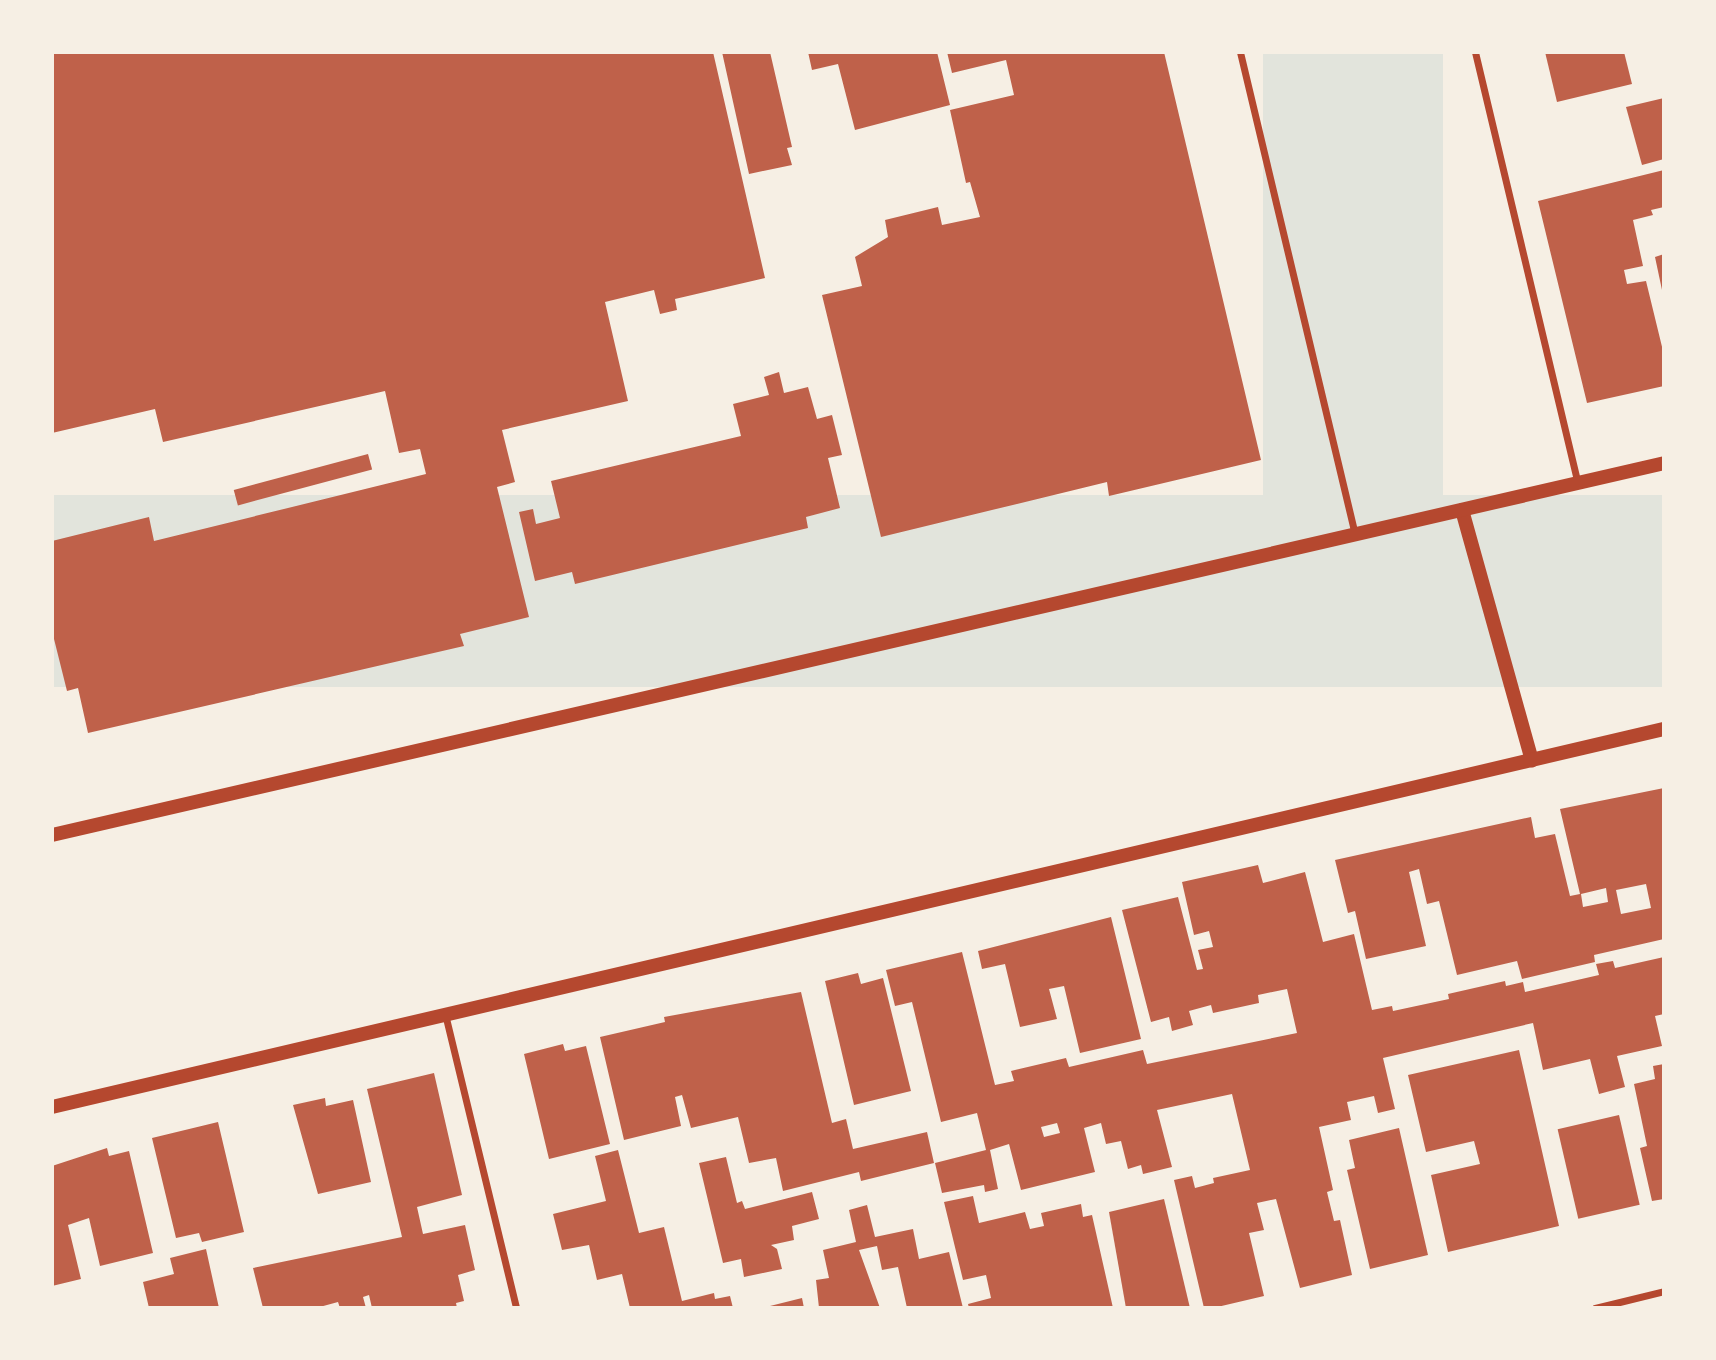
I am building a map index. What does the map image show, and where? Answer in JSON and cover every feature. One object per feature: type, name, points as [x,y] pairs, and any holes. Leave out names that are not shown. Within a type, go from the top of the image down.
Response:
[{"type":"main road","points":[[52,835],[1664,463]]},
{"type":"main road","points":[[1462,510],[1532,760]]},
{"type":"main road","points":[[52,1107],[446,1018],[1664,729]]},
{"type":"street","points":[[1240,52],[1355,536]]},
{"type":"street","points":[[1475,52],[1578,483]]},
{"type":"street","points":[[446,1018],[516,1307]]},
{"type":"street","points":[[1595,1307],[1664,1291]]},
{"type":"shaded area","points":[[1263,53],[1443,53],[1443,506],[1263,506]]},
{"type":"shaded area","points":[[52,495],[1663,495],[1663,687],[52,687]]},
{"type":"building","points":[[52,52],[713,52],[765,278],[675,299],[677,310],[660,314],[654,290],[605,302],[628,401],[502,430],[515,482],[497,487],[529,617],[460,634],[464,646],[88,733],[78,688],[67,691],[52,631],[52,541],[149,517],[154,541],[426,474],[420,449],[399,453],[385,391],[163,442],[155,409],[52,433]]},
{"type":"building","points":[[722,52],[770,52],[792,147],[787,148],[792,165],[749,174]]},
{"type":"building","points":[[808,52],[937,52],[950,105],[855,130],[838,64],[812,70]]},
{"type":"building","points":[[947,52],[1164,52],[1261,460],[1109,496],[1107,482],[881,537],[822,295],[862,286],[855,257],[888,237],[885,220],[938,207],[942,225],[980,217],[970,182],[966,183],[950,110],[1014,95],[1006,60],[952,73]]},
{"type":"building","points":[[1545,52],[1624,52],[1632,84],[1557,102]]},
{"type":"building","points":[[1664,98],[1664,159],[1642,165],[1626,107]]},
{"type":"building","points":[[1664,170],[1664,207],[1651,210],[1653,215],[1633,220],[1643,266],[1624,270],[1627,284],[1646,281],[1664,355],[1664,386],[1587,403],[1538,201]]},
{"type":"building","points":[[1664,254],[1664,290],[1662,290],[1655,257]]},
{"type":"building","points":[[779,372],[784,393],[808,387],[817,419],[832,415],[842,455],[828,458],[840,508],[806,517],[808,528],[575,584],[572,572],[535,581],[519,512],[533,509],[536,524],[560,518],[551,481],[741,436],[733,404],[769,395],[764,377]]},
{"type":"building","points":[[368,454],[372,469],[238,505],[234,490]]},
{"type":"building","points":[[1664,788],[1664,939],[1594,955],[1595,962],[1522,979],[1517,961],[1457,975],[1439,901],[1427,904],[1419,869],[1409,872],[1426,946],[1366,959],[1355,911],[1348,913],[1335,860],[1531,817],[1535,838],[1555,834],[1570,896],[1580,894],[1560,809]],"holes":[[[1646,884],[1651,908],[1621,914],[1616,890]],[[1606,888],[1608,902],[1583,907],[1581,894]]]},
{"type":"building","points":[[1258,865],[1263,883],[1305,872],[1323,942],[1354,934],[1372,1010],[1392,1006],[1393,1011],[1449,999],[1448,994],[1505,981],[1506,986],[1523,982],[1525,992],[1599,975],[1596,964],[1613,961],[1615,968],[1664,957],[1664,1014],[1655,1016],[1662,1046],[1617,1056],[1625,1087],[1599,1094],[1590,1059],[1543,1070],[1533,1023],[1383,1058],[1395,1109],[1378,1113],[1374,1096],[1347,1102],[1351,1120],[1319,1127],[1333,1190],[1327,1192],[1334,1221],[1340,1220],[1352,1275],[1300,1288],[1276,1199],[1257,1203],[1264,1230],[1249,1233],[1264,1296],[1204,1308],[1174,1180],[1192,1176],[1195,1188],[1214,1183],[1213,1178],[1250,1170],[1232,1094],[1157,1110],[1172,1167],[1143,1174],[1141,1165],[1128,1169],[1121,1141],[1106,1144],[1101,1123],[1084,1128],[1095,1172],[1021,1190],[1009,1144],[990,1150],[998,1189],[985,1192],[984,1185],[942,1193],[935,1163],[986,1150],[977,1113],[941,1122],[912,1002],[895,1006],[886,970],[962,952],[995,1085],[1014,1081],[1011,1071],[1066,1058],[1069,1067],[1143,1050],[1147,1064],[1297,1033],[1287,989],[1258,995],[1259,1003],[1213,1013],[1211,1005],[1189,1011],[1193,1025],[1172,1031],[1169,1017],[1151,1022],[1122,910],[1178,897],[1197,970],[1203,969],[1198,950],[1213,947],[1209,931],[1194,935],[1182,882]],"holes":[[[1057,1123],[1060,1133],[1044,1137],[1041,1127]]]},
{"type":"building","points":[[1111,917],[1141,1039],[1080,1053],[1064,986],[1049,989],[1057,1019],[1020,1027],[1005,964],[982,969],[978,951]]},
{"type":"building","points":[[858,973],[861,984],[883,978],[911,1091],[854,1105],[825,981]]},
{"type":"building","points":[[801,992],[832,1123],[846,1119],[853,1149],[927,1132],[934,1163],[861,1181],[859,1172],[783,1191],[776,1158],[749,1163],[738,1117],[691,1128],[682,1095],[675,1097],[681,1126],[624,1140],[600,1037],[665,1022],[664,1017]]},
{"type":"building","points":[[563,1044],[565,1051],[586,1046],[610,1144],[549,1159],[524,1054]]},
{"type":"building","points":[[1519,1050],[1559,1226],[1448,1252],[1431,1175],[1480,1164],[1474,1141],[1426,1152],[1408,1075]]},
{"type":"building","points":[[1664,1064],[1664,1199],[1652,1201],[1640,1148],[1647,1146],[1634,1084],[1655,1079],[1653,1066]]},
{"type":"building","points":[[434,1073],[462,1195],[417,1207],[423,1234],[465,1225],[475,1270],[458,1275],[464,1301],[456,1303],[457,1308],[372,1308],[369,1295],[363,1297],[366,1308],[340,1308],[338,1302],[316,1308],[263,1308],[253,1268],[402,1237],[367,1089]]},
{"type":"building","points":[[325,1098],[326,1106],[353,1100],[371,1182],[318,1194],[293,1105]]},
{"type":"building","points":[[1619,1115],[1640,1205],[1578,1219],[1558,1129]]},
{"type":"building","points":[[218,1122],[244,1232],[202,1242],[199,1233],[176,1238],[152,1138]]},
{"type":"building","points":[[1399,1128],[1428,1255],[1370,1269],[1347,1170],[1355,1168],[1349,1140]]},
{"type":"building","points":[[107,1148],[109,1156],[129,1151],[153,1253],[100,1266],[89,1218],[68,1225],[81,1279],[52,1286],[52,1166]]},
{"type":"building","points":[[618,1150],[639,1233],[664,1227],[682,1301],[714,1293],[715,1299],[730,1296],[733,1308],[630,1308],[622,1274],[597,1280],[589,1245],[562,1250],[553,1214],[606,1201],[595,1156]]},
{"type":"building","points":[[726,1157],[737,1203],[742,1201],[745,1209],[812,1192],[819,1219],[792,1226],[794,1240],[771,1245],[777,1249],[782,1269],[744,1277],[741,1259],[723,1263],[699,1163]]},
{"type":"building","points":[[973,1196],[979,1223],[1025,1212],[1030,1229],[1044,1226],[1041,1213],[1081,1204],[1083,1217],[1092,1215],[1113,1308],[969,1308],[968,1304],[991,1298],[986,1275],[963,1280],[944,1202]]},
{"type":"building","points":[[1164,1199],[1190,1308],[1126,1308],[1109,1212]]},
{"type":"building","points":[[867,1205],[875,1237],[913,1229],[919,1259],[949,1252],[963,1308],[907,1308],[898,1267],[882,1270],[877,1246],[859,1250],[880,1308],[819,1308],[816,1280],[829,1278],[823,1250],[856,1242],[849,1210]]},
{"type":"building","points":[[206,1249],[219,1308],[149,1308],[143,1282],[174,1274],[170,1258]]},
{"type":"building","points":[[802,1298],[804,1308],[766,1308],[766,1307]]}]
